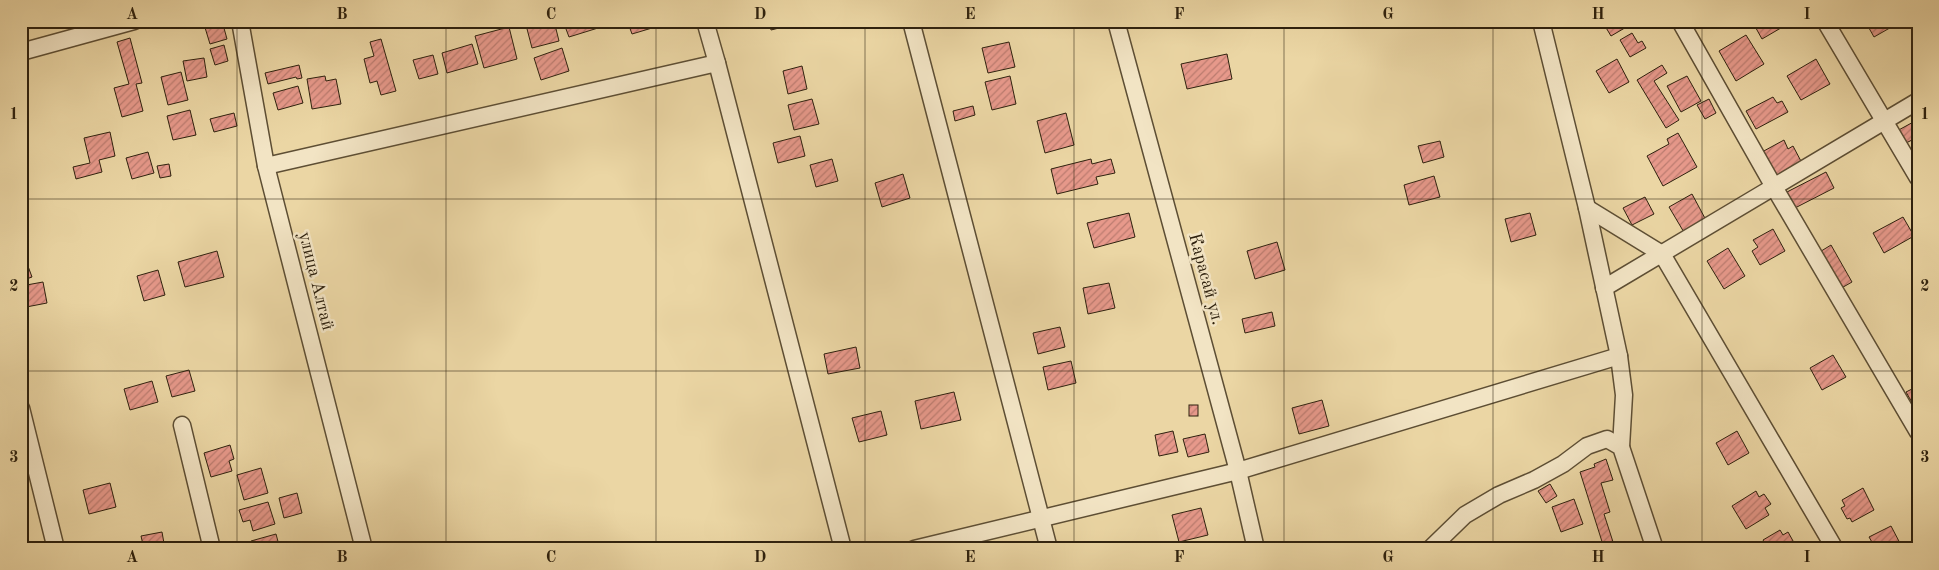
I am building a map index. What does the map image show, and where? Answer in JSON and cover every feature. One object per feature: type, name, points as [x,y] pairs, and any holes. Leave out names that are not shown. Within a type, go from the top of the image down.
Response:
[{"type":"street","points":[[21,52],[89,27],[134,21]]},
{"type":"street","name":"улица Алтай","points":[[240,21],[266,166],[364,549]]},
{"type":"street","points":[[705,21],[844,549]]},
{"type":"street","points":[[911,21],[1049,549]]},
{"type":"street","name":"Карасай ул.","points":[[1116,21],[1238,471],[1256,549]]},
{"type":"street","points":[[1541,21],[1587,208],[1619,356],[1624,395],[1620,447],[1654,549]]},
{"type":"street","points":[[1680,21],[1774,187],[1918,432]]},
{"type":"street","points":[[1825,21],[1918,178]]},
{"type":"street","points":[[266,166],[717,63]]},
{"type":"street","points":[[1604,288],[1918,100]]},
{"type":"street","points":[[1587,208],[1662,254],[1835,549]]},
{"type":"street","points":[[914,549],[1238,471],[1619,356]]},
{"type":"street","points":[[21,408],[56,549]]},
{"type":"street","points":[[182,425],[212,549]]},
{"type":"street","points":[[1430,549],[1464,515],[1499,495],[1534,480],[1563,464],[1587,446],[1607,439],[1620,447]]},
{"type":"building","points":[[203,21],[222,21],[227,39],[210,44]]},
{"type":"building","points":[[541,21],[554,21],[559,41],[532,48],[526,25]]},
{"type":"building","points":[[563,21],[596,21],[598,28],[569,37]]},
{"type":"building","points":[[650,21],[652,28],[632,34],[628,23]]},
{"type":"building","points":[[769,21],[798,21],[799,23],[771,30]]},
{"type":"building","points":[[1158,21],[1184,21],[1160,28]]},
{"type":"building","points":[[1602,21],[1634,21],[1635,22],[1611,36]]},
{"type":"building","points":[[1752,21],[1784,21],[1786,25],[1762,39]]},
{"type":"building","points":[[1865,21],[1893,21],[1895,25],[1874,37]]},
{"type":"building","points":[[509,27],[517,59],[484,68],[475,36]]},
{"type":"building","points":[[1632,33],[1638,43],[1642,41],[1646,48],[1630,57],[1620,40]]},
{"type":"building","points":[[1746,35],[1764,64],[1736,81],[1719,51]]},
{"type":"building","points":[[130,38],[142,83],[136,84],[143,111],[122,117],[114,88],[129,84],[117,42]]},
{"type":"building","points":[[381,39],[396,91],[381,95],[377,81],[370,83],[364,59],[374,56],[370,42]]},
{"type":"building","points":[[1009,42],[1015,67],[988,73],[982,48]]},
{"type":"building","points":[[472,44],[478,64],[447,73],[442,53]]},
{"type":"building","points":[[224,45],[228,61],[215,65],[210,49]]},
{"type":"building","points":[[562,48],[569,71],[541,80],[534,58]]},
{"type":"building","points":[[1227,54],[1232,79],[1187,89],[1181,64]]},
{"type":"building","points":[[433,55],[438,74],[419,79],[413,60]]},
{"type":"building","points":[[204,58],[207,77],[187,81],[183,61]]},
{"type":"building","points":[[1617,59],[1629,82],[1609,93],[1596,71]]},
{"type":"building","points":[[1816,59],[1830,84],[1801,100],[1787,76]]},
{"type":"building","points":[[299,65],[302,78],[297,79],[296,77],[268,84],[265,73]]},
{"type":"building","points":[[1662,65],[1667,73],[1654,81],[1679,120],[1666,128],[1637,80]]},
{"type":"building","points":[[802,66],[807,89],[788,94],[783,71]]},
{"type":"building","points":[[181,72],[188,100],[168,105],[161,77]]},
{"type":"building","points":[[325,76],[326,81],[336,79],[341,104],[312,109],[307,79]]},
{"type":"building","points":[[1010,76],[1016,104],[992,110],[985,82]]},
{"type":"building","points":[[1687,76],[1701,101],[1681,112],[1667,86]]},
{"type":"building","points":[[298,86],[303,103],[278,110],[273,93]]},
{"type":"building","points":[[1773,97],[1777,103],[1782,101],[1788,112],[1756,129],[1746,111]]},
{"type":"building","points":[[812,99],[819,124],[794,130],[788,105]]},
{"type":"building","points":[[1709,99],[1716,113],[1705,119],[1697,105]]},
{"type":"building","points":[[973,106],[975,115],[955,121],[953,111]]},
{"type":"building","points":[[190,110],[196,135],[173,140],[167,116]]},
{"type":"building","points":[[234,113],[237,126],[214,132],[210,119]]},
{"type":"building","points":[[1066,113],[1074,145],[1045,153],[1037,121]]},
{"type":"building","points":[[1917,120],[1918,137],[1902,145],[1895,132]]},
{"type":"building","points":[[110,132],[115,156],[99,160],[102,172],[76,179],[73,167],[90,163],[84,138]]},
{"type":"building","points":[[1678,133],[1697,167],[1663,186],[1647,156],[1669,144],[1667,139]]},
{"type":"building","points":[[800,136],[805,156],[778,163],[773,143]]},
{"type":"building","points":[[1784,140],[1788,149],[1793,146],[1803,165],[1776,179],[1762,152]]},
{"type":"building","points":[[1440,141],[1444,157],[1423,163],[1418,146]]},
{"type":"building","points":[[148,152],[154,173],[132,179],[126,158]]},
{"type":"building","points":[[832,159],[838,181],[816,187],[810,165]]},
{"type":"building","points":[[1091,159],[1092,164],[1111,159],[1115,173],[1096,177],[1098,184],[1057,194],[1051,169]]},
{"type":"building","points":[[169,164],[171,176],[160,178],[157,166]]},
{"type":"building","points":[[1826,172],[1834,188],[1793,209],[1785,193]]},
{"type":"building","points":[[903,174],[910,198],[882,207],[875,183]]},
{"type":"building","points":[[1434,176],[1440,197],[1409,205],[1404,185]]},
{"type":"building","points":[[1692,194],[1707,222],[1685,234],[1669,207]]},
{"type":"building","points":[[1645,197],[1654,214],[1632,225],[1623,208]]},
{"type":"building","points":[[1129,213],[1135,237],[1094,248],[1087,223]]},
{"type":"building","points":[[1530,213],[1536,235],[1511,242],[1505,219]]},
{"type":"building","points":[[1903,217],[1914,236],[1884,253],[1873,233]]},
{"type":"building","points":[[1773,229],[1785,251],[1760,265],[1752,251],[1758,247],[1753,240]]},
{"type":"building","points":[[1277,242],[1285,270],[1255,279],[1247,251]]},
{"type":"building","points":[[1831,245],[1852,282],[1838,290],[1818,253]]},
{"type":"building","points":[[1728,248],[1745,276],[1724,289],[1707,261]]},
{"type":"building","points":[[217,251],[224,277],[185,287],[178,262]]},
{"type":"building","points":[[25,258],[32,277],[21,281],[21,260]]},
{"type":"building","points":[[158,270],[165,295],[144,301],[137,276]]},
{"type":"building","points":[[43,282],[47,303],[21,308],[21,286]]},
{"type":"building","points":[[1109,283],[1115,308],[1088,314],[1083,288]]},
{"type":"building","points":[[1272,312],[1275,326],[1245,333],[1242,319]]},
{"type":"building","points":[[1060,327],[1065,347],[1038,354],[1033,333]]},
{"type":"building","points":[[856,347],[860,368],[828,374],[824,354]]},
{"type":"building","points":[[1833,355],[1846,377],[1822,390],[1810,368]]},
{"type":"building","points":[[1071,361],[1076,383],[1048,390],[1043,367]]},
{"type":"building","points":[[189,370],[195,391],[172,397],[166,376]]},
{"type":"building","points":[[152,381],[158,402],[130,410],[124,389]]},
{"type":"building","points":[[1918,386],[1918,413],[1906,392]]},
{"type":"building","points":[[954,392],[961,420],[921,429],[915,401]]},
{"type":"building","points":[[1322,400],[1329,426],[1299,434],[1292,408]]},
{"type":"building","points":[[1189,405],[1198,405],[1198,416],[1189,416]]},
{"type":"building","points":[[881,411],[887,435],[859,442],[852,418]]},
{"type":"building","points":[[1173,431],[1178,452],[1159,456],[1155,435]]},
{"type":"building","points":[[1737,431],[1749,453],[1728,465],[1716,443]]},
{"type":"building","points":[[1205,434],[1209,452],[1188,457],[1183,439]]},
{"type":"building","points":[[230,445],[234,459],[229,461],[232,471],[211,477],[204,453]]},
{"type":"building","points":[[1606,459],[1613,480],[1601,483],[1610,512],[1604,514],[1614,545],[1604,548],[1580,472],[1595,467],[1594,464]]},
{"type":"building","points":[[261,468],[268,493],[244,500],[237,475]]},
{"type":"building","points":[[110,483],[116,507],[89,514],[83,490]]},
{"type":"building","points":[[1550,484],[1557,496],[1546,503],[1538,491]]},
{"type":"building","points":[[1863,488],[1874,510],[1852,522],[1850,518],[1847,519],[1841,508],[1845,506],[1842,500]]},
{"type":"building","points":[[1756,491],[1759,497],[1764,494],[1771,504],[1765,508],[1769,515],[1746,529],[1732,506]]},
{"type":"building","points":[[297,493],[302,513],[284,518],[279,498]]},
{"type":"building","points":[[1574,499],[1583,524],[1561,532],[1552,507]]},
{"type":"building","points":[[268,502],[275,524],[253,531],[250,520],[243,522],[239,510]]},
{"type":"building","points":[[1201,508],[1208,535],[1179,542],[1172,515]]},
{"type":"building","points":[[1891,526],[1902,547],[1899,549],[1876,549],[1869,537]]},
{"type":"building","points":[[1780,530],[1783,535],[1788,532],[1797,548],[1768,549],[1763,540]]},
{"type":"building","points":[[162,532],[165,549],[144,549],[141,536]]},
{"type":"building","points":[[276,534],[280,549],[253,549],[251,541]]}]
